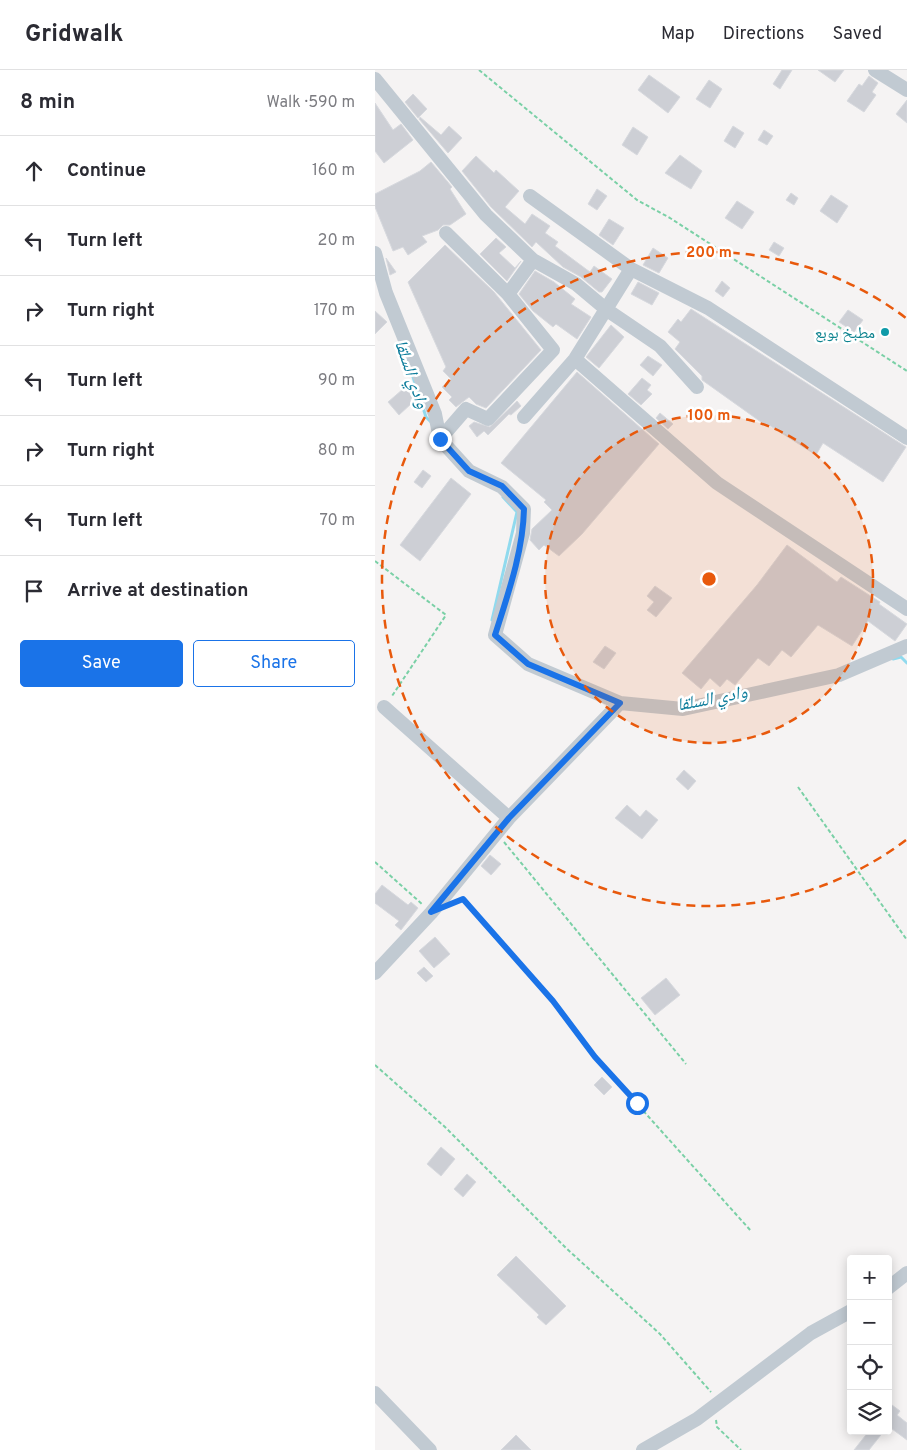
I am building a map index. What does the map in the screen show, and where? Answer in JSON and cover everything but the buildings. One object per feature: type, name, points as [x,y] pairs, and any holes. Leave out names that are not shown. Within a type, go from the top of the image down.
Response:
[{"type":"street","points":[[875,70],[907,90]]},
{"type":"street","points":[[375,79],[486,215],[533,260],[576,284],[607,310],[660,346],[697,388]]},
{"type":"street","points":[[530,196],[631,268],[708,308],[907,438]]},
{"type":"street","points":[[440,439],[466,409],[488,419],[553,350],[509,294],[446,233]]},
{"type":"street","points":[[375,253],[386,293],[435,414],[440,439],[469,471],[502,486],[524,509],[523,533],[506,603],[495,635],[528,664],[620,703],[683,709],[839,675],[907,646]]},
{"type":"street","points":[[509,294],[533,260]]},
{"type":"street","points":[[524,417],[575,359],[607,310],[631,268]]},
{"type":"street","points":[[575,359],[717,483],[907,608]]},
{"type":"street","points":[[375,974],[431,912],[497,835],[509,818],[620,703]]},
{"type":"street","points":[[384,707],[509,818]]},
{"type":"street","points":[[892,1285],[907,1273]]},
{"type":"street","points":[[643,1450],[697,1419],[719,1401],[772,1365],[811,1333],[847,1313]]},
{"type":"street","points":[[375,1393],[430,1450]]},
{"type":"path","points":[[479,70],[637,200],[670,218],[907,370]]},
{"type":"path","points":[[375,561],[446,615],[384,707]]},
{"type":"path","points":[[798,787],[907,940]]},
{"type":"path","points":[[497,835],[686,1064]]},
{"type":"path","points":[[375,862],[431,912]]},
{"type":"path","points":[[455,902],[463,899],[553,1001],[595,1057],[751,1231]]},
{"type":"path","points":[[375,1065],[445,1127],[566,1248],[659,1334],[719,1401],[716,1416],[717,1426],[741,1450]]},
{"type":"waterway","name":"وادي السلقا","points":[[413,377],[426,417],[431,422]]},
{"type":"waterway","name":"وادي السلقا","points":[[492,620],[517,512],[503,497]]},
{"type":"waterway","name":"وادي السلقا","points":[[893,659],[901,657],[907,663]]},
{"type":"place","name":"مطبخ بوبع","points":[[885,332]]},
{"type":"route","points":[[440,439],[469,471],[502,486],[524,509],[523,533],[506,603],[495,635],[528,664],[620,703],[550,778],[509,818],[497,835],[431,912],[463,899],[553,1001],[595,1057],[637,1103]]}]
